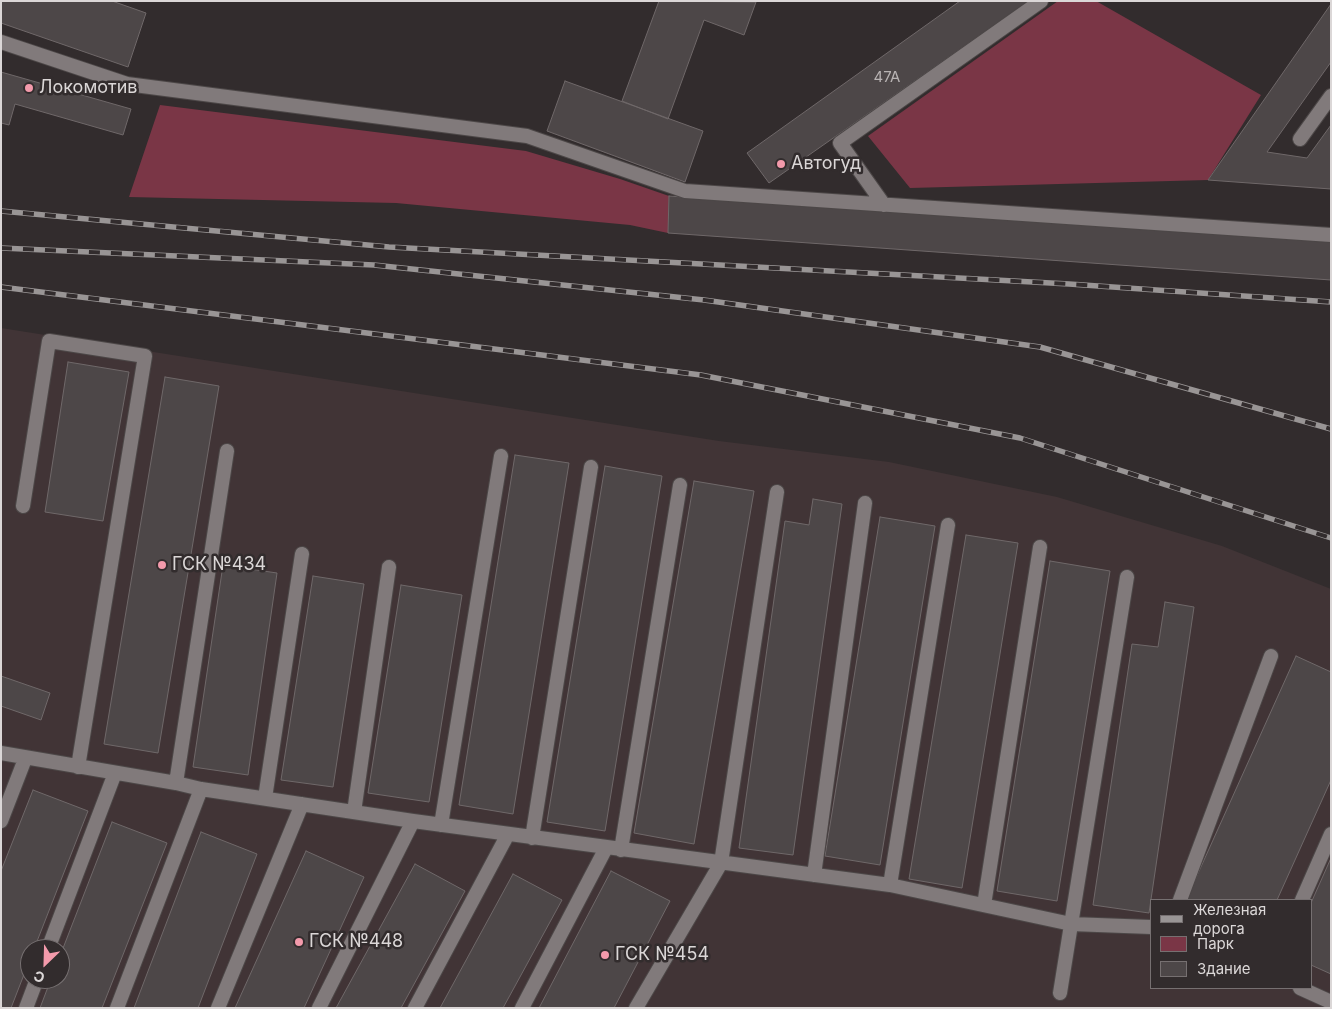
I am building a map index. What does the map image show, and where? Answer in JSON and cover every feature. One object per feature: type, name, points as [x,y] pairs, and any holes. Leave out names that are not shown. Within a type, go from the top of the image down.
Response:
[{"type":"lane","points":[[884,205],[840,143],[1042,1]]},
{"type":"lane","points":[[1,42],[127,84],[527,136],[685,191],[1331,235]]},
{"type":"lane","points":[[1300,139],[1331,96]]},
{"type":"lane","points":[[23,506],[49,341],[145,356],[78,767]]},
{"type":"lane","points":[[176,783],[227,451]]},
{"type":"lane","points":[[440,825],[501,456]]},
{"type":"lane","points":[[532,838],[591,467]]},
{"type":"lane","points":[[621,850],[680,485]]},
{"type":"lane","points":[[636,1008],[722,863],[777,492]]},
{"type":"lane","points":[[814,875],[866,503]]},
{"type":"lane","points":[[890,885],[948,525]]},
{"type":"lane","points":[[984,906],[1040,548]]},
{"type":"lane","points":[[265,798],[302,554]]},
{"type":"lane","points":[[354,812],[389,567]]},
{"type":"lane","points":[[1060,993],[1127,577]]},
{"type":"lane","points":[[1180,899],[1271,656]]},
{"type":"lane","points":[[1,753],[201,789],[413,821],[890,885],[1071,924],[1150,928]]},
{"type":"lane","points":[[1,821],[26,759]]},
{"type":"lane","points":[[52,939],[115,773]]},
{"type":"lane","points":[[117,1008],[201,789]]},
{"type":"lane","points":[[218,1008],[302,804]]},
{"type":"lane","points":[[319,1008],[413,821]]},
{"type":"lane","points":[[414,1008],[508,834]]},
{"type":"lane","points":[[1302,899],[1331,834]]},
{"type":"lane","points":[[522,1008],[606,848]]},
{"type":"lane","points":[[26,1008],[33,989]]},
{"type":"lane","points":[[1302,989],[1331,1002]]},
{"type":"shaded area","points":[[1,328],[719,441],[889,462],[1057,497],[1222,546],[1331,589],[1331,1008],[1,1008]]},
{"type":"green space","points":[[1058,1],[1096,1],[1261,95],[1208,180],[910,188],[868,136]]},
{"type":"green space","points":[[160,105],[526,151],[620,179],[669,196],[668,233],[630,225],[396,203],[129,197]]},
{"type":"building","points":[[1,1],[112,1],[146,13],[128,67],[1,23]]},
{"type":"building","points":[[659,1],[756,2],[744,35],[704,20],[668,119],[622,101]]},
{"type":"building","points":[[960,1],[1029,1],[769,183],[747,153]]},
{"type":"building","points":[[1331,4],[1331,62],[1267,152],[1307,158],[1331,125],[1331,189],[1208,180]]},
{"type":"building","name":"Локомотив","points":[[1,72],[131,109],[123,135],[15,104],[9,125],[1,123]]},
{"type":"building","points":[[565,81],[703,131],[685,182],[547,131]]},
{"type":"building","points":[[669,196],[1331,241],[1331,280],[668,233]]},
{"type":"building","points":[[68,362],[129,372],[103,521],[45,512]]},
{"type":"building","name":"ГСК №434","points":[[165,377],[219,386],[158,753],[104,744]]},
{"type":"building","points":[[515,455],[569,463],[513,814],[459,805]]},
{"type":"building","points":[[605,466],[662,476],[605,831],[547,822]]},
{"type":"building","points":[[694,481],[754,491],[694,844],[634,833]]},
{"type":"building","points":[[813,499],[842,504],[793,855],[739,848],[785,521],[809,525]]},
{"type":"building","points":[[880,517],[935,526],[880,865],[825,856]]},
{"type":"building","points":[[966,535],[1018,543],[962,888],[909,879]]},
{"type":"building","points":[[1050,561],[1110,571],[1057,901],[997,891]]},
{"type":"building","points":[[223,565],[277,573],[248,775],[193,767]]},
{"type":"building","points":[[313,576],[364,584],[333,787],[281,780]]},
{"type":"building","points":[[401,585],[462,595],[429,802],[368,793]]},
{"type":"building","points":[[1165,602],[1194,607],[1149,913],[1093,905],[1132,644],[1158,647]]},
{"type":"building","points":[[1296,656],[1331,672],[1331,780],[1277,899],[1186,899]]},
{"type":"building","points":[[1,676],[50,693],[41,720],[1,706]]},
{"type":"building","points":[[33,790],[88,811],[38,939],[20,939],[20,985],[11,1008],[1,1008],[1,871]]},
{"type":"building","points":[[112,822],[167,843],[102,1008],[40,1008],[47,989],[70,989],[70,939],[67,939]]},
{"type":"building","points":[[201,832],[257,854],[198,1008],[134,1008]]},
{"type":"building","name":"ГСК №448","points":[[306,851],[364,877],[304,1008],[235,1008]]},
{"type":"building","points":[[1331,858],[1331,974],[1312,965],[1312,901]]},
{"type":"building","points":[[415,864],[465,891],[401,1008],[336,1008]]},
{"type":"building","name":"ГСК №454","points":[[611,871],[670,901],[614,1008],[539,1008]]},
{"type":"building","points":[[513,874],[562,900],[503,1008],[440,1008]]},
{"type":"railway","points":[[1,211],[389,247],[1069,284],[1331,302]]},
{"type":"railway","points":[[1,248],[374,265],[704,300],[1040,347],[1331,429]]},
{"type":"railway","points":[[1,287],[701,375],[1020,438],[1331,538]]},
{"type":"place","name":"Локомотив","points":[[29,88]]},
{"type":"place","name":"Автогуд","points":[[781,164]]},
{"type":"place","name":"ГСК №434","points":[[162,565]]},
{"type":"place","name":"ГСК №448","points":[[299,942]]},
{"type":"place","name":"ГСК №454","points":[[605,955]]}]
